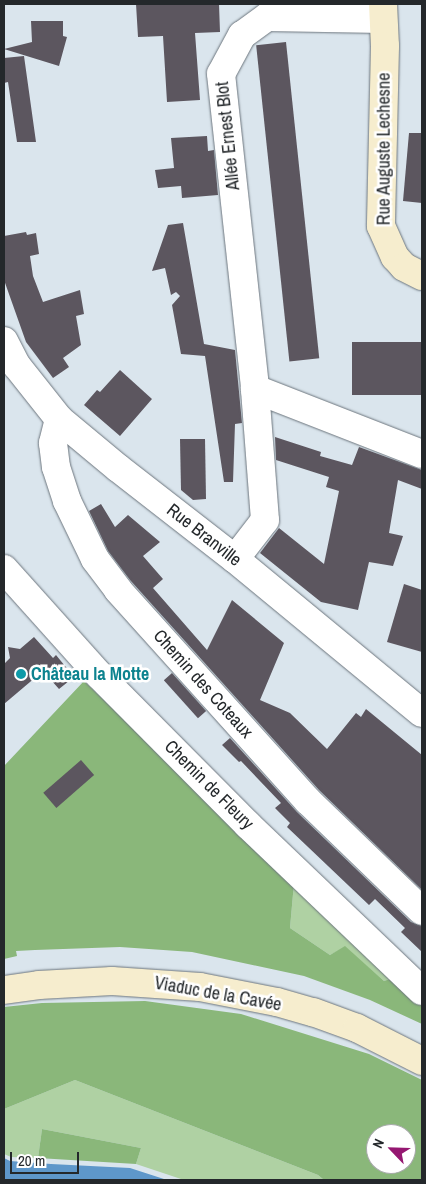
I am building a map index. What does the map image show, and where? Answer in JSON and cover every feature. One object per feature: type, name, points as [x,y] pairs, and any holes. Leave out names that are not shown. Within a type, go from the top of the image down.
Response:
[{"type":"main road","name":"Rue Auguste Lechesne","points":[[383,11],[385,46],[381,226],[395,257],[404,267],[422,276]]},
{"type":"main road","name":"Viaduc de la Cavée","points":[[4,990],[39,985],[136,981],[200,987],[240,994],[322,1016],[380,1039],[422,1061]]},
{"type":"street","name":"Allée Ernest Blot","points":[[235,559],[265,520],[255,389],[221,74],[242,35],[267,17],[383,11]]},
{"type":"street","name":"Rue Branville","points":[[4,341],[17,366],[59,419],[118,468],[235,559],[422,713]]},
{"type":"street","points":[[255,389],[422,454]]},
{"type":"street","name":"Chemin des Coteaux","points":[[59,419],[53,443],[56,466],[66,501],[96,559],[118,590],[308,801],[422,911]]},
{"type":"street","name":"Chemin de Fleury","points":[[4,569],[99,676],[248,825],[422,991]]},
{"type":"green space","points":[[84,681],[294,883],[290,928],[330,955],[345,946],[384,981],[393,978],[422,1006],[422,1024],[370,1000],[304,976],[192,952],[120,947],[35,950],[16,951],[17,956],[4,959],[4,766]]},
{"type":"green space","points":[[294,883],[393,978],[384,981],[345,947],[330,955],[290,928]]},
{"type":"green space","points":[[145,1001],[241,1014],[369,1054],[422,1080],[422,1180],[324,1180],[318,1175],[75,1080],[4,1109],[4,1007],[42,1003]]},
{"type":"green space","points":[[75,1080],[318,1175],[324,1180],[184,1180],[136,1164],[141,1148],[42,1129],[38,1158],[11,1157],[4,1154],[4,1109]]},
{"type":"green space","points":[[42,1129],[141,1148],[136,1164],[38,1158]]},
{"type":"water","points":[[4,1158],[10,1161],[130,1168],[167,1180],[4,1180]]},
{"type":"building","points":[[136,4],[219,4],[220,32],[195,33],[200,100],[167,102],[163,36],[138,37]]},
{"type":"building","points":[[31,21],[63,21],[63,36],[67,37],[59,66],[4,49],[32,42]]},
{"type":"building","points":[[286,42],[319,358],[289,361],[256,45]]},
{"type":"building","points":[[24,56],[36,142],[17,142],[8,82],[4,83],[4,58]]},
{"type":"building","points":[[409,133],[422,133],[422,203],[403,201]]},
{"type":"building","points":[[207,136],[208,151],[214,150],[218,195],[182,198],[181,186],[158,188],[155,170],[174,168],[171,138]]},
{"type":"building","points":[[183,223],[204,344],[235,350],[242,423],[235,424],[233,482],[224,482],[205,356],[181,354],[172,305],[180,296],[176,292],[171,295],[165,268],[152,271],[168,225]]},
{"type":"building","points":[[26,232],[27,235],[36,233],[39,254],[30,256],[33,276],[43,302],[80,290],[84,314],[76,316],[81,345],[63,358],[69,367],[53,378],[26,342],[4,280],[4,236]]},
{"type":"building","points":[[352,342],[422,342],[422,395],[352,395]]},
{"type":"building","points":[[120,370],[152,399],[120,436],[84,405],[97,390],[100,392]]},
{"type":"building","points":[[275,437],[321,452],[320,456],[352,465],[359,447],[422,470],[422,489],[398,480],[389,533],[403,536],[393,566],[369,562],[358,610],[321,602],[260,553],[279,528],[324,564],[339,491],[326,487],[329,477],[276,460]]},
{"type":"building","points":[[180,439],[205,439],[206,499],[193,500],[181,490]]},
{"type":"building","points":[[101,504],[115,527],[128,515],[160,542],[143,556],[163,579],[153,588],[207,650],[232,600],[284,643],[260,700],[290,713],[327,749],[356,713],[361,717],[366,709],[422,755],[422,890],[319,790],[130,580],[108,551],[89,511]]},
{"type":"building","points":[[404,584],[422,590],[422,652],[387,642]]},
{"type":"building","name":"Château la Motte","points":[[34,637],[53,658],[56,655],[74,677],[59,689],[43,671],[4,704],[4,664],[10,658],[8,647],[20,649]]},
{"type":"building","points":[[172,673],[206,711],[198,718],[164,680]]},
{"type":"building","points":[[230,738],[297,812],[411,922],[422,926],[422,952],[401,932],[405,928],[375,899],[369,905],[287,827],[290,823],[275,808],[281,803],[241,761],[239,762],[222,745]]},
{"type":"building","points":[[81,760],[94,775],[56,808],[43,793]]},
{"type":"place","name":"Château la Motte","points":[[21,674]]}]
